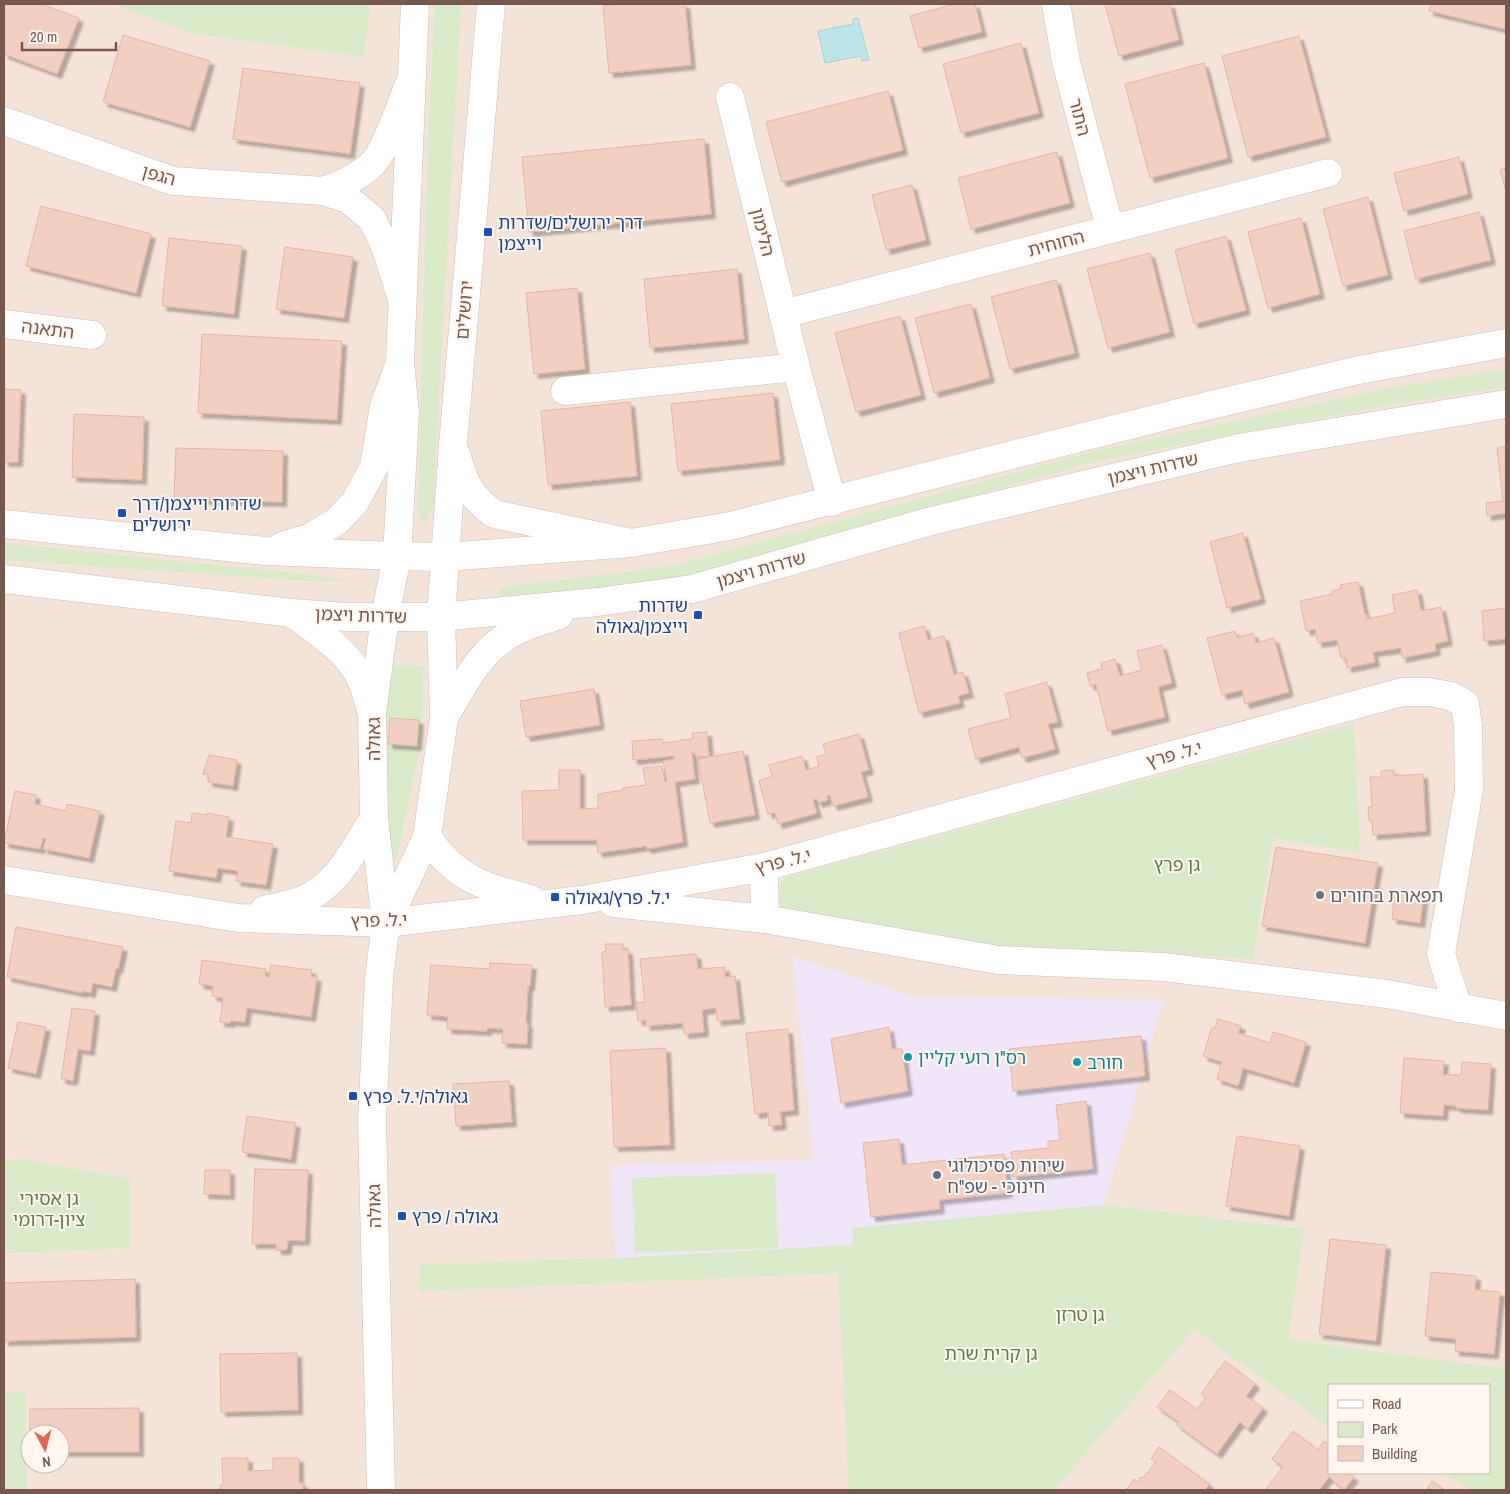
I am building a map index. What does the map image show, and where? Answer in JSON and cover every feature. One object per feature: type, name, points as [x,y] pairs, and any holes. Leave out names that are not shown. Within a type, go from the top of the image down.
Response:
[{"type":"street","points":[[397,556],[405,413],[400,362],[415,4]]},
{"type":"street","name":"ירושלים","points":[[441,617],[453,445],[490,4]]},
{"type":"street","name":"התור","points":[[1056,4],[1066,62],[1110,229]]},
{"type":"street","name":"הגפן","points":[[323,191],[342,184],[373,163],[382,148],[411,79]]},
{"type":"street","name":"הלימון","points":[[730,97],[796,367],[832,502]]},
{"type":"street","name":"הגפן","points":[[4,120],[173,182],[323,191],[348,199],[372,219],[385,246],[402,302]]},
{"type":"street","name":"החוחית","points":[[783,314],[1328,173]]},
{"type":"street","name":"התאנה","points":[[4,324],[92,335]]},
{"type":"street","points":[[4,524],[265,551],[397,556],[446,557],[631,543],[730,526],[832,502],[1209,406],[1359,370],[1506,343]]},
{"type":"street","points":[[265,551],[311,537],[337,520],[356,502],[374,467],[384,406],[400,362]]},
{"type":"street","points":[[565,391],[796,367]]},
{"type":"street","name":"שדרות ויצמן","points":[[4,579],[292,613],[346,617],[441,617],[598,602],[692,589],[931,521],[1240,448],[1506,404]]},
{"type":"street","points":[[453,445],[463,478],[476,500],[494,514],[631,543]]},
{"type":"street","name":"גאולה","points":[[381,1490],[372,1121],[379,978],[386,922],[374,818],[372,714],[385,617],[397,556]]},
{"type":"street","points":[[444,718],[472,671],[488,650],[518,630],[598,602]]},
{"type":"street","points":[[292,613],[335,645],[348,659],[359,675],[372,714]]},
{"type":"street","name":"גאולה","points":[[386,922],[427,837],[444,718],[441,617]]},
{"type":"street","name":"י.ל. פרץ","points":[[4,880],[238,918],[386,922],[582,900],[764,867],[1402,692],[1429,692],[1451,696],[1465,704],[1468,726],[1469,790],[1441,954],[1458,1008]]},
{"type":"street","name":"י.ל. פרץ","points":[[238,918],[305,899],[330,883],[345,867],[374,818]]},
{"type":"street","name":"י.ל. פרץ","points":[[427,837],[450,865],[473,880],[498,892],[549,904]]},
{"type":"street","points":[[764,867],[765,919]]},
{"type":"street","name":"י.ל. פרץ","points":[[582,900],[765,919],[998,960],[1164,967],[1387,994],[1506,1016]]},
{"type":"shaded area","points":[[4,4],[1506,4],[1506,1490],[4,1490]]},
{"type":"shaded area","points":[[792,956],[914,997],[1163,999],[1104,1205],[852,1228],[854,1245],[616,1258],[610,1166],[814,1160]]},
{"type":"green space","points":[[111,4],[370,4],[364,57],[193,33]]},
{"type":"green space","points":[[435,4],[461,4],[433,503],[425,526],[419,517],[418,503],[428,136]]},
{"type":"green space","points":[[1506,369],[1506,387],[1388,405],[1096,461],[663,584],[501,600],[499,588],[674,566],[1095,451],[1385,389]]},
{"type":"green space","points":[[4,543],[319,576],[349,581],[310,581],[4,560]]},
{"type":"green space","points":[[392,665],[423,666],[423,711],[419,752],[396,860],[390,863],[385,709]]},
{"type":"green space","name":"גן פרץ","points":[[1354,724],[1360,853],[1273,838],[1253,959],[1170,953],[1000,949],[787,915],[779,900],[778,891],[786,877]]},
{"type":"green space","name":"גן אסירי ציון-דרומי","points":[[4,1159],[25,1160],[130,1179],[130,1248],[4,1253]]},
{"type":"green space","points":[[775,1173],[778,1248],[635,1253],[632,1178]]},
{"type":"green space","name":"גן קרית שרת","points":[[1104,1205],[1304,1229],[1288,1340],[1506,1369],[1506,1490],[1471,1490],[1447,1474],[1490,1474],[1490,1384],[1328,1384],[1328,1426],[1194,1329],[1054,1490],[849,1490],[838,1273],[420,1291],[419,1265],[616,1258],[853,1245],[852,1228]]},
{"type":"green space","points":[[4,1392],[25,1392],[26,1424],[20,1424],[20,1474],[27,1474],[27,1490],[4,1490]]},
{"type":"water","points":[[858,18],[869,60],[862,61],[861,56],[825,63],[818,31],[853,24],[853,19]]},
{"type":"building","points":[[4,4],[41,4],[79,18],[57,74],[4,54]]},
{"type":"building","points":[[621,4],[685,4],[691,65],[609,73],[603,6]]},
{"type":"building","points":[[955,4],[975,4],[982,32],[919,48],[910,16]]},
{"type":"building","points":[[1105,4],[1170,4],[1179,40],[1119,56]]},
{"type":"building","points":[[1431,4],[1506,4],[1505,29],[1429,11]]},
{"type":"building","points":[[123,35],[210,61],[190,127],[103,102]]},
{"type":"building","points":[[1299,36],[1326,137],[1248,157],[1222,56]]},
{"type":"building","points":[[1021,43],[1039,113],[961,133],[943,64]]},
{"type":"building","points":[[1204,63],[1228,158],[1150,178],[1125,84]]},
{"type":"building","points":[[243,68],[360,83],[350,154],[233,139]]},
{"type":"building","points":[[888,91],[903,150],[782,182],[766,122]]},
{"type":"building","points":[[704,139],[711,214],[529,232],[522,157]]},
{"type":"building","points":[[1057,152],[1070,203],[971,229],[958,178]]},
{"type":"building","points":[[1459,157],[1468,194],[1404,211],[1394,173]]},
{"type":"building","points":[[1506,168],[1506,192],[1500,170]]},
{"type":"building","points":[[912,185],[926,240],[886,250],[872,195]]},
{"type":"building","points":[[1368,197],[1388,275],[1343,286],[1323,209]]},
{"type":"building","points":[[41,206],[151,234],[136,293],[26,266]]},
{"type":"building","points":[[1479,212],[1491,260],[1416,279],[1404,231]]},
{"type":"building","points":[[1301,218],[1320,294],[1268,308],[1248,232]]},
{"type":"building","points":[[1226,236],[1246,310],[1194,324],[1175,250]]},
{"type":"building","points":[[169,238],[242,246],[234,314],[162,306]]},
{"type":"building","points":[[285,247],[353,257],[344,318],[276,309]]},
{"type":"building","points":[[1150,253],[1170,332],[1108,348],[1087,269]]},
{"type":"building","points":[[737,269],[744,339],[650,348],[644,279]]},
{"type":"building","points":[[1056,280],[1075,353],[1010,369],[991,297]]},
{"type":"building","points":[[577,288],[585,369],[534,374],[526,293]]},
{"type":"building","points":[[971,304],[990,378],[934,393],[915,318]]},
{"type":"building","points":[[900,316],[921,395],[856,412],[835,333]]},
{"type":"building","points":[[202,334],[342,341],[337,420],[198,413]]},
{"type":"building","points":[[4,389],[21,390],[18,462],[4,462]]},
{"type":"building","points":[[773,393],[780,460],[678,471],[671,404]]},
{"type":"building","points":[[630,402],[637,476],[548,485],[541,411]]},
{"type":"building","points":[[74,414],[144,417],[142,480],[72,477]]},
{"type":"building","points":[[1506,446],[1506,513],[1487,516],[1486,503],[1503,501],[1497,448]]},
{"type":"building","points":[[176,448],[283,451],[282,502],[174,499]]},
{"type":"building","points":[[1243,533],[1261,599],[1227,608],[1210,542]]},
{"type":"building","points":[[1358,582],[1367,619],[1395,613],[1392,595],[1417,590],[1421,611],[1441,607],[1448,641],[1435,644],[1436,651],[1402,658],[1401,648],[1373,652],[1375,662],[1347,668],[1346,658],[1341,658],[1337,640],[1318,643],[1315,629],[1306,631],[1300,601],[1333,594],[1332,591],[1341,589],[1340,585]]},
{"type":"building","points":[[1506,608],[1506,639],[1484,641],[1482,611]]},
{"type":"building","points":[[924,626],[928,640],[944,636],[954,675],[963,672],[969,693],[958,696],[960,703],[919,713],[899,633]]},
{"type":"building","points":[[1235,631],[1237,638],[1253,633],[1256,643],[1274,638],[1289,692],[1245,704],[1242,690],[1222,695],[1207,638]]},
{"type":"building","points":[[1162,645],[1172,683],[1158,687],[1165,717],[1108,731],[1096,684],[1090,686],[1087,673],[1102,669],[1101,663],[1115,659],[1120,676],[1142,670],[1137,651]]},
{"type":"building","points":[[1047,682],[1058,722],[1048,724],[1055,749],[1022,758],[1019,747],[976,759],[968,729],[1011,718],[1005,694]]},
{"type":"building","points":[[594,689],[600,725],[526,737],[520,701]]},
{"type":"building","points":[[390,718],[419,720],[417,746],[388,744]]},
{"type":"building","points":[[707,732],[709,756],[696,757],[695,753],[692,753],[695,779],[675,782],[683,842],[647,849],[646,846],[598,853],[597,840],[523,840],[522,791],[559,790],[559,770],[580,770],[580,809],[598,808],[598,794],[646,785],[643,768],[662,766],[665,782],[667,781],[663,761],[674,759],[674,756],[633,760],[632,741],[662,739],[663,743],[680,741],[693,739],[692,733]]},
{"type":"building","points":[[859,734],[869,770],[861,772],[868,797],[833,806],[830,795],[827,796],[828,800],[818,803],[817,799],[813,800],[817,813],[778,824],[775,813],[768,814],[759,781],[772,776],[769,765],[802,756],[806,770],[819,766],[817,757],[826,754],[823,744]]},
{"type":"building","points":[[743,751],[755,815],[710,823],[698,759]]},
{"type":"building","points":[[209,755],[237,760],[233,786],[208,782],[209,775],[203,774]]},
{"type":"building","points":[[1394,770],[1394,776],[1423,774],[1426,831],[1373,835],[1372,820],[1369,821],[1368,807],[1372,807],[1370,777],[1381,777],[1381,771]]},
{"type":"building","points":[[15,791],[36,795],[35,804],[66,811],[67,804],[100,811],[89,858],[43,849],[46,839],[43,838],[40,849],[4,843]]},
{"type":"building","points":[[192,813],[207,815],[207,813],[229,817],[226,837],[273,844],[266,885],[236,881],[238,871],[218,868],[216,878],[169,871],[176,821],[191,823]]},
{"type":"building","name":"תפארת בחורים","points":[[1276,847],[1378,863],[1365,943],[1262,926]]},
{"type":"building","points":[[1395,890],[1424,894],[1420,923],[1392,919]]},
{"type":"building","points":[[16,927],[123,947],[112,987],[93,983],[91,993],[83,991],[83,993],[7,977]]},
{"type":"building","points":[[605,944],[623,944],[623,950],[628,950],[631,1005],[605,1007],[602,952],[606,951]]},
{"type":"building","points":[[696,954],[698,969],[725,967],[725,977],[735,976],[740,1019],[717,1021],[716,1008],[702,1010],[704,1032],[684,1034],[683,1023],[646,1026],[646,1020],[638,1021],[636,1003],[645,1002],[640,959]]},
{"type":"building","points":[[202,960],[266,969],[265,976],[269,977],[271,965],[312,970],[311,977],[317,977],[311,1017],[247,1008],[245,1022],[220,1022],[223,998],[212,996],[213,986],[199,984]]},
{"type":"building","points":[[490,963],[532,965],[530,986],[528,986],[527,1044],[502,1043],[503,1029],[487,1028],[487,1031],[447,1029],[448,1017],[427,1015],[431,965],[490,969]]},
{"type":"building","points":[[72,1008],[95,1011],[90,1051],[78,1049],[73,1081],[61,1079]]},
{"type":"building","points":[[1218,1019],[1241,1026],[1238,1033],[1270,1043],[1273,1032],[1306,1042],[1294,1083],[1243,1068],[1238,1086],[1217,1079],[1222,1062],[1203,1056],[1212,1027],[1215,1028]]},
{"type":"building","points":[[18,1022],[46,1027],[36,1074],[8,1068]]},
{"type":"building","points":[[889,1027],[892,1049],[902,1049],[908,1091],[841,1103],[831,1039]]},
{"type":"building","points":[[788,1029],[794,1110],[780,1112],[782,1125],[769,1126],[768,1112],[755,1114],[746,1033]]},
{"type":"building","name":"חורב","points":[[1141,1036],[1145,1076],[1013,1091],[1009,1049]]},
{"type":"building","points":[[666,1048],[670,1145],[614,1147],[610,1051]]},
{"type":"building","points":[[1404,1058],[1444,1061],[1443,1075],[1461,1075],[1462,1062],[1491,1064],[1488,1110],[1456,1108],[1456,1106],[1444,1105],[1443,1116],[1400,1113]]},
{"type":"building","points":[[509,1081],[512,1122],[456,1126],[453,1084]]},
{"type":"building","points":[[1086,1101],[1093,1169],[1013,1177],[1011,1152],[1048,1148],[1048,1141],[1060,1140],[1056,1105]]},
{"type":"building","points":[[247,1116],[296,1123],[291,1159],[242,1152]]},
{"type":"building","points":[[1237,1136],[1300,1146],[1289,1216],[1226,1206]]},
{"type":"building","name":"שירות פסיכולוגי חינוכי - שפ\"ח","points":[[899,1139],[902,1165],[1004,1154],[1008,1193],[939,1200],[940,1209],[871,1217],[863,1143]]},
{"type":"building","points":[[255,1169],[308,1170],[305,1241],[288,1240],[287,1249],[285,1250],[277,1250],[276,1244],[252,1244]]},
{"type":"building","points":[[205,1170],[230,1170],[230,1195],[204,1194]]},
{"type":"building","points":[[1330,1239],[1386,1245],[1376,1341],[1319,1334]]},
{"type":"building","points":[[1431,1272],[1476,1276],[1475,1290],[1500,1292],[1494,1354],[1455,1351],[1456,1339],[1425,1336]]},
{"type":"building","points":[[135,1279],[136,1337],[4,1341],[4,1283]]},
{"type":"building","points":[[297,1353],[298,1410],[221,1412],[220,1354]]},
{"type":"building","points":[[1225,1361],[1255,1384],[1246,1396],[1263,1408],[1248,1429],[1240,1422],[1217,1454],[1177,1425],[1179,1422],[1157,1407],[1170,1390],[1197,1409],[1206,1398],[1201,1394]]},
{"type":"building","points":[[139,1408],[139,1452],[70,1452],[70,1424],[30,1424],[30,1409]]},
{"type":"building","points":[[1293,1431],[1318,1450],[1324,1441],[1328,1444],[1328,1474],[1350,1474],[1354,1477],[1344,1490],[1329,1477],[1319,1490],[1265,1490],[1283,1467],[1272,1459]]},
{"type":"building","points":[[1159,1447],[1209,1484],[1205,1490],[1126,1490],[1134,1479],[1138,1482],[1141,1477],[1143,1478],[1156,1462],[1151,1459]]},
{"type":"building","points":[[222,1458],[248,1458],[248,1471],[273,1470],[273,1458],[299,1458],[299,1483],[303,1483],[303,1490],[220,1490],[220,1485],[223,1485]]},
{"type":"building","points":[[1432,1481],[1444,1490],[1426,1490]]},
{"type":"place","name":"דרך ירושלים/שדרות וייצמן","points":[[488,232]]},
{"type":"place","name":"שדרות וייצמן/דרך ירושלים","points":[[122,513]]},
{"type":"place","name":"שדרות וייצמן/גאולה","points":[[698,615]]},
{"type":"place","name":"תפארת בחורים","points":[[1320,895]]},
{"type":"place","name":"י.ל. פרץ/גאולה","points":[[555,897]]},
{"type":"place","name":"רס\"ן רועי קליין","points":[[908,1057]]},
{"type":"place","name":"חורב","points":[[1077,1062]]},
{"type":"place","name":"גאולה/י.ל. פרץ","points":[[353,1096]]},
{"type":"place","name":"שירות פסיכולוגי חינוכי - שפ\"ח","points":[[937,1175]]},
{"type":"place","name":"גאולה / פרץ","points":[[402,1216]]},
{"type":"park label","name":"גן טרזן","points":[[1080,1314]]}]
